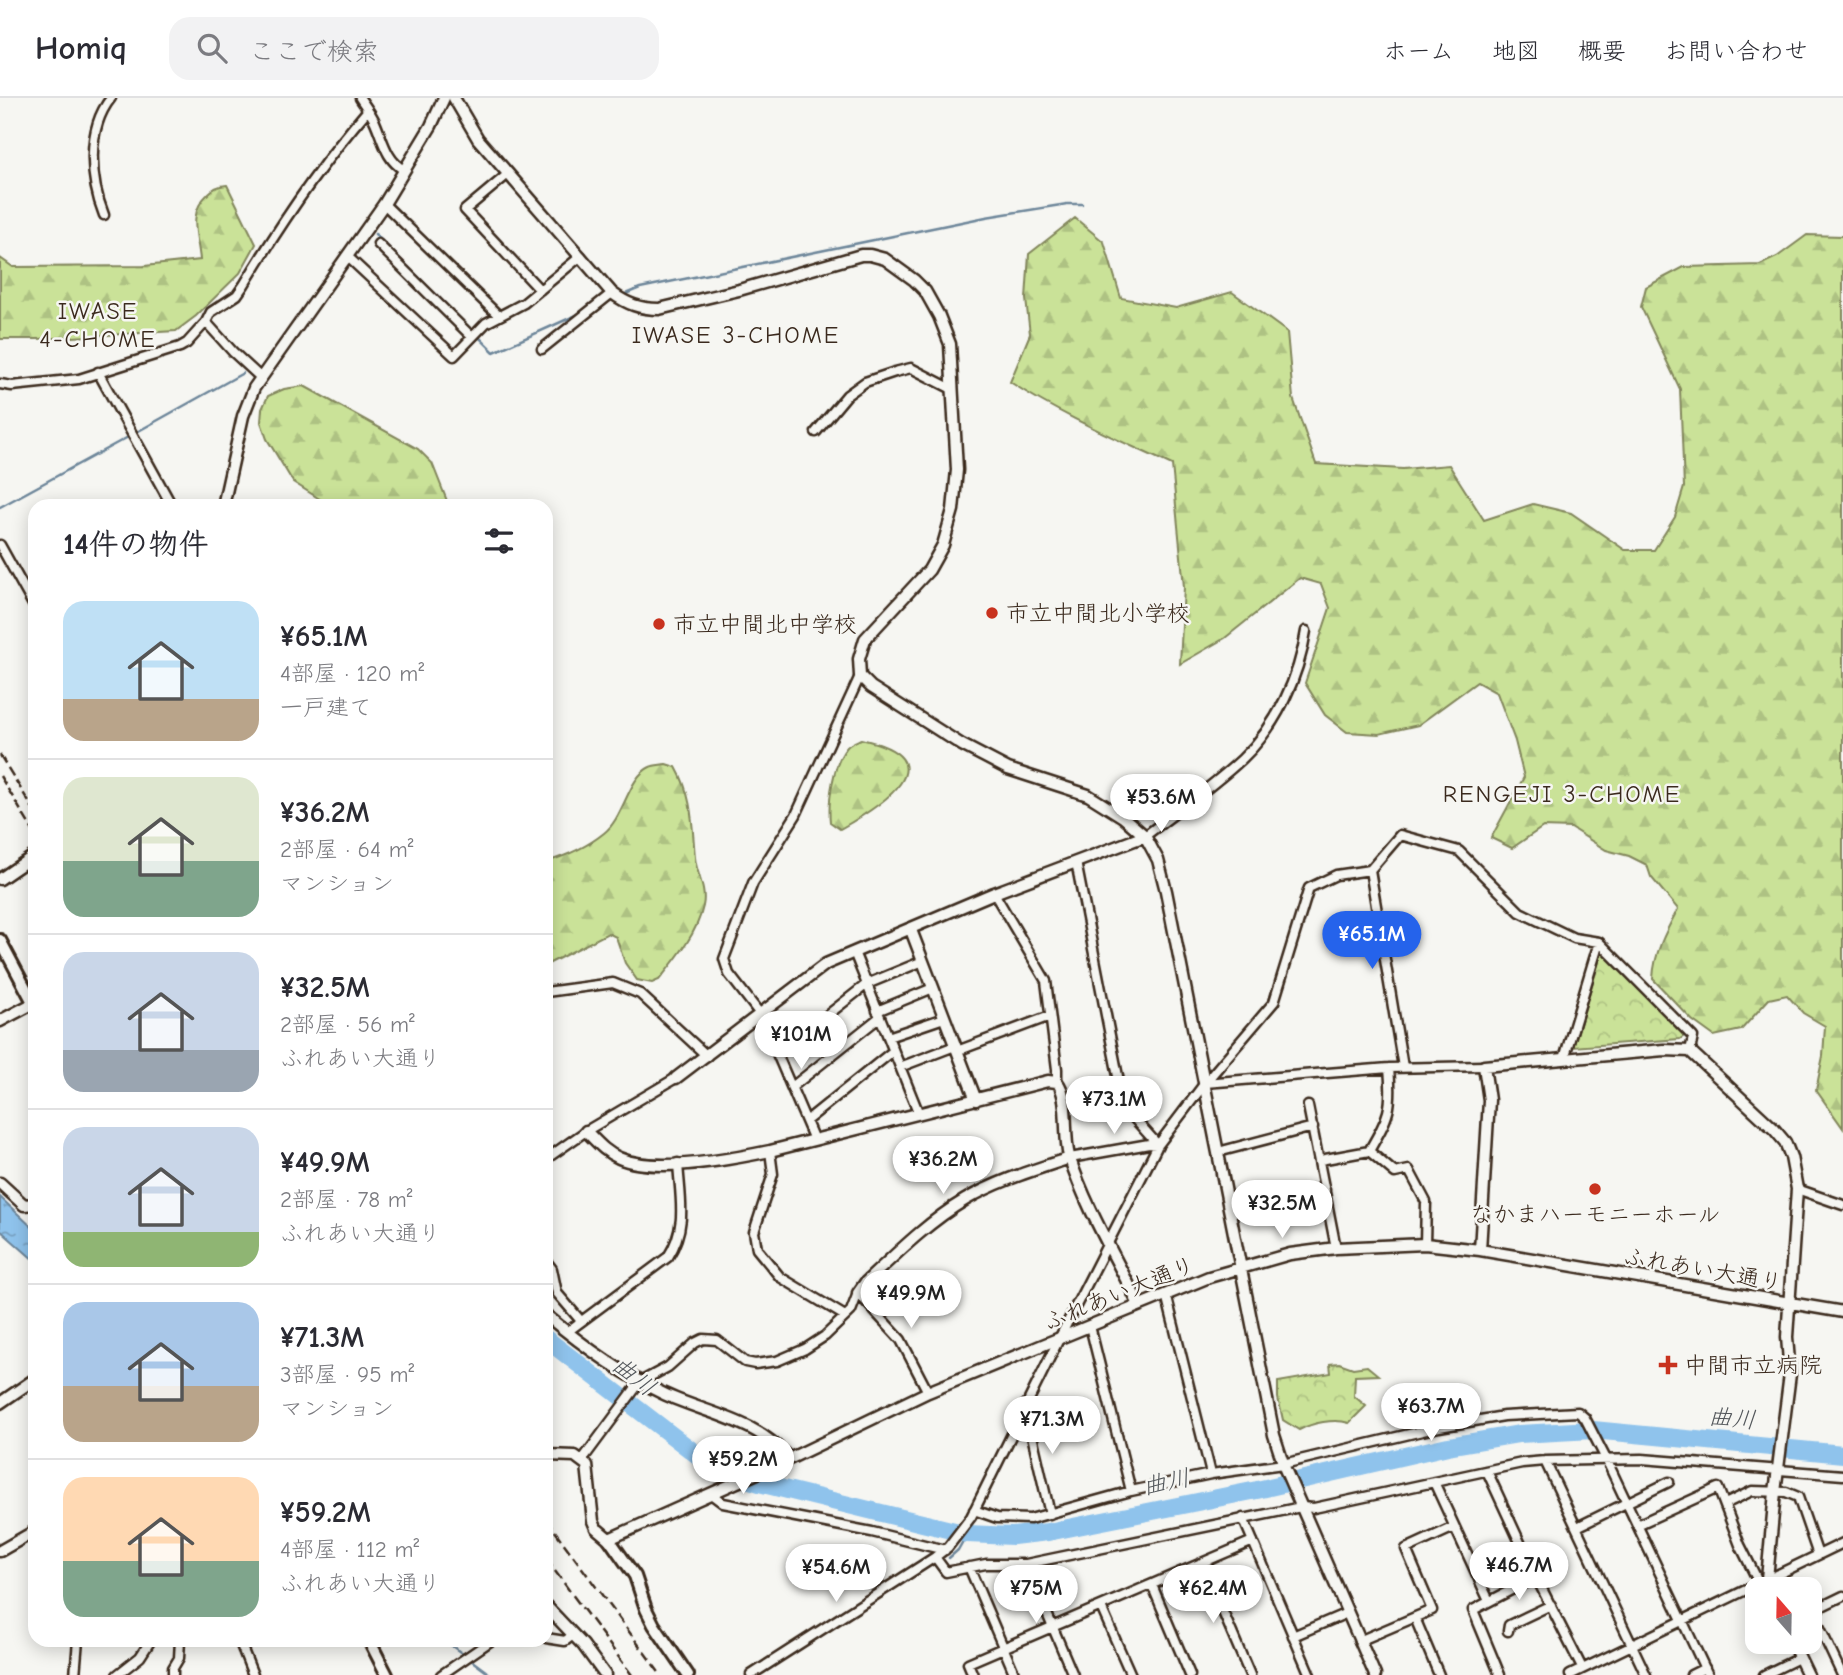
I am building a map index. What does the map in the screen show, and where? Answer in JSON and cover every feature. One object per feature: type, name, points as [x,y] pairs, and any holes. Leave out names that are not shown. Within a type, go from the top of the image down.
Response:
[{"type":"main road","points":[[0,940],[28,993]]},
{"type":"main road","points":[[609,1539],[635,1576],[654,1625],[688,1675]]},
{"type":"main road","points":[[373,1647],[387,1675]]},
{"type":"street","points":[[104,215],[95,183],[93,163],[101,111],[111,98]]},
{"type":"street","points":[[360,98],[376,123],[385,148],[395,165],[404,170]]},
{"type":"street","points":[[225,499],[243,416],[261,378],[384,204],[431,126],[444,98]]},
{"type":"street","points":[[454,98],[478,139],[612,293],[639,308],[659,309],[861,255],[877,256],[897,265],[925,291],[950,344],[957,470],[953,510],[943,545],[929,570],[865,639],[859,659],[860,676],[796,815],[753,883],[724,959],[729,974],[760,1014],[814,1140]]},
{"type":"street","points":[[0,384],[12,386],[79,379],[187,343],[220,304],[237,295],[347,134],[368,111]]},
{"type":"street","points":[[509,174],[465,210],[540,290]]},
{"type":"street","points":[[384,204],[498,315]]},
{"type":"street","points":[[377,244],[472,337]]},
{"type":"street","points":[[348,257],[454,356],[498,315],[524,303],[581,256]]},
{"type":"street","points":[[542,349],[612,293]]},
{"type":"street","points":[[206,322],[261,378]]},
{"type":"street","points":[[816,432],[847,395],[865,382],[895,372],[911,369],[952,389]]},
{"type":"street","points":[[97,372],[168,499]]},
{"type":"street","points":[[0,545],[28,595]]},
{"type":"street","points":[[553,1153],[676,1078],[826,964],[994,893],[1145,836],[1243,758],[1270,725],[1292,685],[1306,631]]},
{"type":"street","points":[[860,676],[871,687],[962,746],[1008,769],[1088,795],[1123,817],[1145,836],[1157,860],[1166,891],[1274,1435],[1284,1466],[1375,1675]]},
{"type":"street","points":[[751,1675],[935,1557],[946,1548],[972,1513],[1158,1145],[1205,1083],[1274,1002],[1309,888],[1336,875],[1370,870],[1401,835],[1459,851],[1520,912],[1574,938],[1599,942],[1693,1037],[1690,1051]]},
{"type":"street","points":[[0,879],[28,860]]},
{"type":"street","points":[[1076,862],[1124,1107],[1158,1145]]},
{"type":"street","points":[[1370,870],[1403,1067]]},
{"type":"street","points":[[994,893],[1046,981],[1057,1082],[1062,1091],[1066,1147],[1082,1189],[1139,1305]]},
{"type":"street","points":[[911,930],[976,1100]]},
{"type":"street","points":[[1563,1059],[1599,942]]},
{"type":"street","points":[[854,952],[919,1114]]},
{"type":"street","points":[[778,1054],[867,984],[923,961]]},
{"type":"street","points":[[553,991],[613,983],[640,994],[707,1056]]},
{"type":"street","points":[[792,1087],[879,1014],[933,988]]},
{"type":"street","points":[[0,1021],[28,1007]]},
{"type":"street","points":[[900,1067],[1050,1016]]},
{"type":"street","points":[[888,1037],[944,1018]]},
{"type":"street","points":[[1205,1083],[1403,1067],[1484,1066],[1664,1050],[1690,1051],[1774,1129],[1791,1157],[1797,1189],[1787,1337],[1790,1374],[1766,1577]]},
{"type":"street","points":[[806,1121],[893,1051]]},
{"type":"street","points":[[1480,1250],[1489,1100],[1484,1066]]},
{"type":"street","points":[[1320,1160],[1369,1151],[1388,1118],[1392,1099],[1389,1068]]},
{"type":"street","points":[[586,1131],[603,1148],[634,1163],[729,1160],[1048,1081],[1057,1082]]},
{"type":"street","points":[[1308,1106],[1336,1248]]},
{"type":"street","points":[[1218,1152],[1313,1127]]},
{"type":"street","points":[[583,1459],[640,1382],[668,1367],[695,1343],[703,1339],[717,1340],[745,1362],[765,1363],[784,1358],[815,1344],[841,1322],[851,1311],[865,1283],[930,1225],[964,1201],[1011,1178],[1070,1158],[1149,1144],[1158,1145]]},
{"type":"street","points":[[1369,1151],[1395,1173],[1409,1170],[1426,1202],[1425,1244]]},
{"type":"street","points":[[769,1152],[773,1174],[754,1232],[757,1249],[780,1277],[845,1316]]},
{"type":"street","points":[[567,1332],[668,1257],[681,1228],[678,1163]]},
{"type":"street","points":[[0,1183],[23,1205],[28,1205]]},
{"type":"street","points":[[1797,1189],[1843,1205]]},
{"type":"street","points":[[1230,1213],[1325,1190]]},
{"type":"street","name":"ふれあい大通り","points":[[609,1539],[789,1459],[928,1392],[1166,1294],[1290,1254],[1336,1248],[1425,1244],[1480,1250],[1789,1305],[1843,1312]]},
{"type":"street","points":[[553,1274],[557,1293],[582,1321]]},
{"type":"street","points":[[858,1293],[901,1340],[928,1392]]},
{"type":"street","points":[[1166,1294],[1211,1474]]},
{"type":"street","points":[[553,1321],[606,1362],[640,1382],[677,1400],[755,1429],[777,1444],[789,1459]]},
{"type":"street","points":[[1090,1326],[1131,1491]]},
{"type":"street","points":[[0,1403],[28,1384]]},
{"type":"street","points":[[1025,1405],[1050,1514]]},
{"type":"street","points":[[972,1513],[1011,1520],[1030,1519],[1131,1491],[1211,1474],[1284,1466],[1439,1427],[1504,1416],[1578,1412],[1585,1418],[1605,1457],[1707,1672],[1691,1675]]},
{"type":"street","points":[[553,1455],[583,1459],[590,1474],[593,1521],[596,1528],[609,1539]]},
{"type":"street","points":[[935,1557],[946,1572],[969,1567],[1026,1564],[1300,1504],[1314,1508],[1522,1463],[1605,1457],[1778,1465],[1843,1475]]},
{"type":"street","points":[[1545,1461],[1646,1675]]},
{"type":"street","points":[[1488,1471],[1536,1577],[1586,1666],[1595,1675]]},
{"type":"street","points":[[1434,1482],[1489,1601]]},
{"type":"street","points":[[1577,1527],[1668,1482]]},
{"type":"street","points":[[1637,1525],[1718,1488],[1762,1577]]},
{"type":"street","points":[[1725,1504],[1752,1491],[1786,1492],[1798,1497],[1818,1555]]},
{"type":"street","points":[[710,1494],[723,1503],[946,1548]]},
{"type":"street","points":[[1243,1518],[1310,1675]]},
{"type":"street","points":[[1359,1641],[1432,1610],[1406,1549],[1454,1527]]},
{"type":"street","points":[[0,1551],[28,1535]]},
{"type":"street","points":[[973,1675],[968,1663],[1253,1541]]},
{"type":"street","points":[[1778,1577],[1843,1543]]},
{"type":"street","points":[[1202,1563],[1250,1675]]},
{"type":"street","points":[[1026,1564],[1073,1675]]},
{"type":"street","points":[[969,1567],[1015,1675]]},
{"type":"street","points":[[1500,1675],[1473,1610],[1536,1577]]},
{"type":"street","points":[[1152,1586],[1190,1675]]},
{"type":"street","points":[[1570,1675],[1681,1620],[1745,1593]]},
{"type":"street","points":[[1822,1606],[1843,1596]]},
{"type":"street","points":[[1508,1630],[1509,1626],[1551,1605]]},
{"type":"street","points":[[1101,1607],[1131,1675]]},
{"type":"street","points":[[1293,1636],[1347,1612]]},
{"type":"street","points":[[553,1614],[605,1675]]},
{"type":"street","points":[[1415,1618],[1439,1675]]},
{"type":"street","points":[[1822,1634],[1842,1675]]},
{"type":"street","points":[[553,1639],[565,1641],[573,1635]]},
{"type":"street","points":[[75,1675],[77,1647]]},
{"type":"street","points":[[117,1675],[140,1657],[146,1647]]},
{"type":"street","points":[[173,1675],[180,1647]]},
{"type":"street","points":[[242,1647],[253,1675]]},
{"type":"street","points":[[442,1675],[482,1647]]},
{"type":"street","points":[[1798,1654],[1808,1675]]},
{"type":"street","points":[[1764,1675],[1800,1658]]},
{"type":"green space","points":[[227,185],[256,244],[240,273],[196,316],[176,331],[0,339],[0,258],[13,267],[144,266],[200,260],[195,226],[197,210],[212,191]]},
{"type":"green space","points":[[1075,218],[1104,242],[1121,298],[1176,308],[1232,292],[1287,332],[1293,398],[1316,464],[1403,469],[1449,465],[1484,520],[1533,504],[1571,513],[1625,550],[1654,550],[1675,517],[1684,487],[1680,389],[1641,307],[1646,287],[1684,267],[1760,265],[1777,257],[1807,235],[1843,236],[1843,1128],[1816,1090],[1823,1056],[1825,1026],[1803,1013],[1787,995],[1769,999],[1741,1030],[1714,1036],[1692,1020],[1653,979],[1658,951],[1678,909],[1651,877],[1647,865],[1629,856],[1606,850],[1571,828],[1543,827],[1512,848],[1491,838],[1524,777],[1515,741],[1497,693],[1477,682],[1418,725],[1379,734],[1347,732],[1325,715],[1305,683],[1330,608],[1321,584],[1300,578],[1225,638],[1180,664],[1184,587],[1172,465],[1070,416],[1010,382],[1030,334],[1026,299],[1029,254]]},
{"type":"green space","points":[[304,386],[418,449],[432,463],[446,499],[320,499],[293,482],[267,439],[261,422],[262,409],[268,396],[284,389]]},
{"type":"green space","points":[[861,739],[888,748],[902,759],[906,771],[889,796],[840,829],[830,822],[832,783],[842,754]]},
{"type":"green space","points":[[666,764],[676,767],[686,789],[696,863],[704,893],[700,916],[691,936],[659,980],[652,983],[637,980],[625,963],[616,937],[608,933],[553,961],[553,860],[604,833],[617,818],[636,779],[652,766]]},
{"type":"green space","points":[[1602,952],[1684,1033],[1683,1037],[1573,1047]]},
{"type":"green space","points":[[1339,1363],[1353,1368],[1367,1366],[1378,1375],[1355,1376],[1354,1396],[1366,1406],[1349,1423],[1323,1422],[1299,1430],[1283,1420],[1278,1382],[1331,1373],[1330,1364]]},
{"type":"water","points":[[0,1197],[28,1223],[28,1255],[0,1230]]},
{"type":"waterway","points":[[623,295],[640,288],[986,217],[1082,204]]},
{"type":"waterway","points":[[375,234],[494,352],[581,313]]},
{"type":"waterway","points":[[135,433],[243,373]]},
{"type":"waterway","points":[[0,507],[130,436]]},
{"type":"waterway","name":"曲川","points":[[553,1344],[717,1470],[759,1483],[967,1534],[1013,1536],[1048,1532],[1257,1490],[1448,1446],[1519,1434],[1593,1430],[1843,1454]]},
{"type":"waterway","points":[[949,1558],[958,1550],[967,1534]]},
{"type":"waterway","points":[[453,1647],[491,1675]]},
{"type":"railway","points":[[0,755],[28,801]]},
{"type":"railway","points":[[0,776],[28,822]]},
{"type":"railway","points":[[553,1528],[661,1675]]},
{"type":"railway","points":[[553,1568],[632,1675]]},
{"type":"place","name":"市立中間北小学校","points":[[992,613]]},
{"type":"place","name":"市立中間北中学校","points":[[659,624]]},
{"type":"place","name":"なかまハーモニーホール","points":[[1595,1189]]},
{"type":"place","name":"中間市立病院","points":[[1668,1365]]},
{"type":"district","name":"IWASE 4-CHOME","points":[[98,325]]},
{"type":"district","name":"IWASE 3-CHOME","points":[[736,335]]},
{"type":"district","name":"RENGEJI 3-CHOME","points":[[1562,794]]}]
